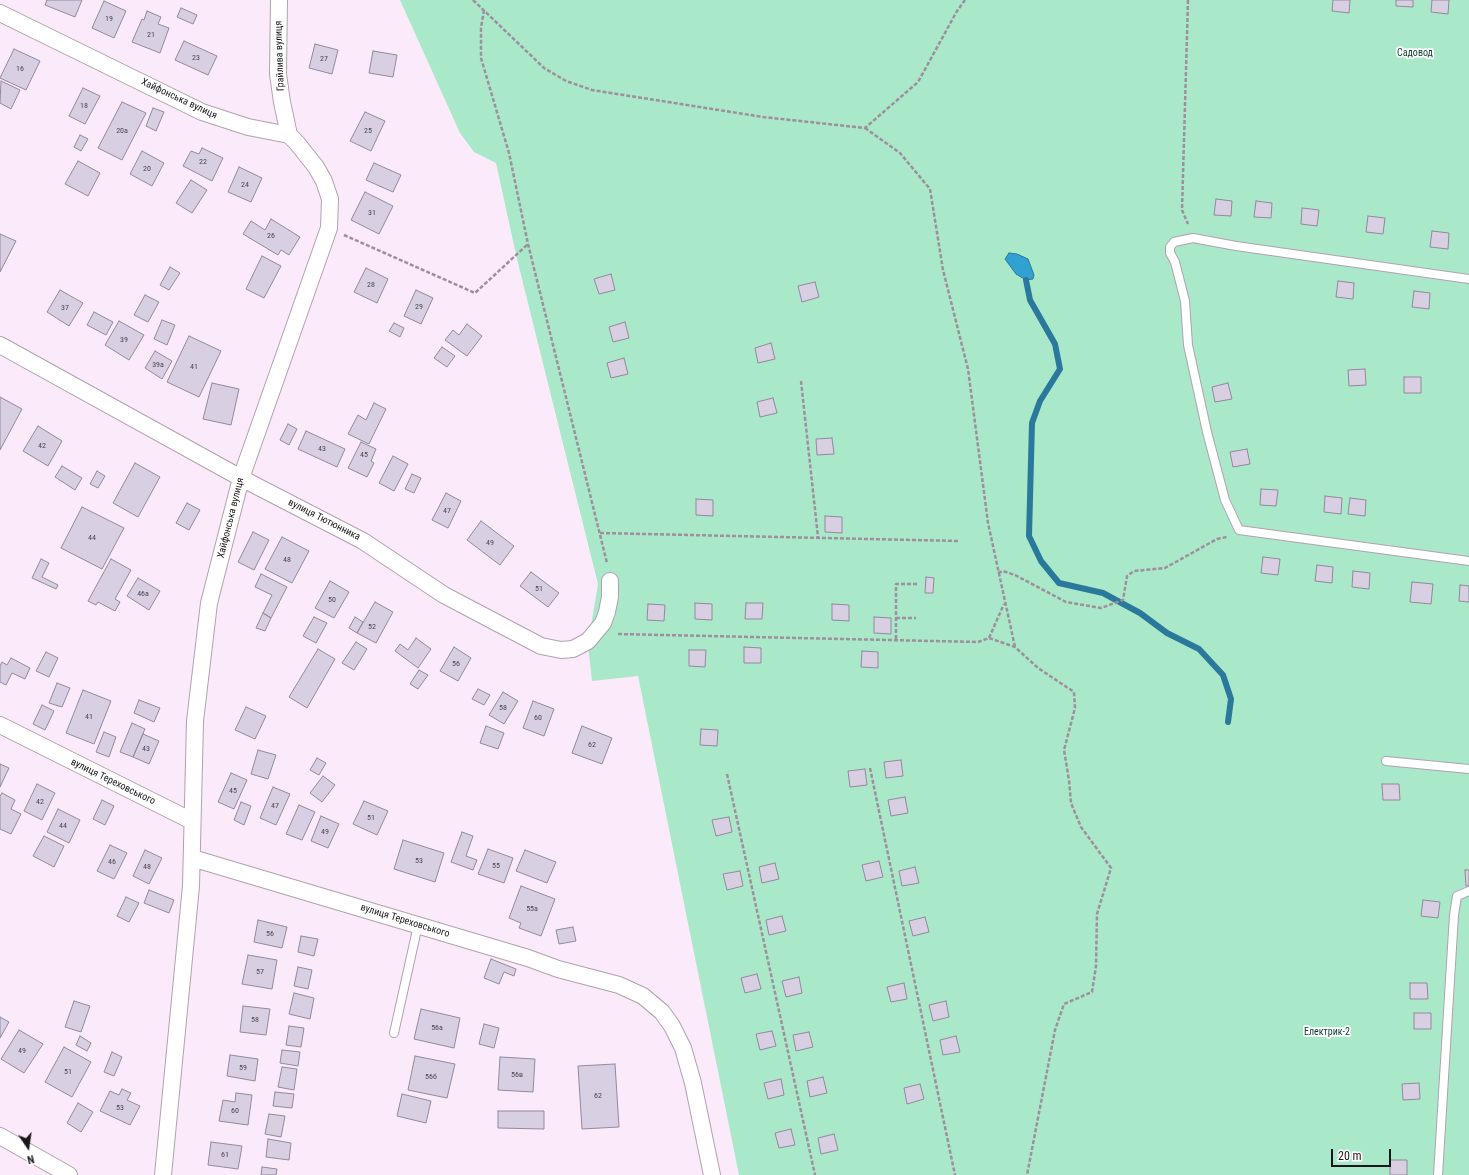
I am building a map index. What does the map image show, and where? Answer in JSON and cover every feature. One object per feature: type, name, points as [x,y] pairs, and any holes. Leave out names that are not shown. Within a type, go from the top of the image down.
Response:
[{"type":"street","name":"Грайлива вулиця","points":[[279,0],[278,74],[289,135]]},
{"type":"street","name":"Хайфонська вулиця","points":[[0,13],[202,112],[248,127],[289,135],[306,153],[324,181],[330,200],[329,228],[241,478],[210,603],[201,661],[195,721],[192,821]]},
{"type":"street","name":"вулиця Тютюнника","points":[[0,345],[241,478],[363,541],[444,595],[541,646],[561,650],[573,649],[588,641],[595,634],[608,612],[610,580]]},
{"type":"street","name":"вулиця Тереховського","points":[[0,725],[192,821]]},
{"type":"street","points":[[163,1175],[192,858],[192,821]]},
{"type":"street","name":"вулиця Тереховського","points":[[192,858],[528,958],[558,969],[619,985],[648,1000],[662,1012],[672,1026],[683,1048],[693,1083],[712,1175]]},
{"type":"street","points":[[0,1136],[69,1175]]},
{"type":"lane","points":[[1469,279],[1236,246],[1193,238],[1174,242],[1170,247],[1170,253],[1175,262],[1185,301],[1188,345],[1207,432],[1225,500],[1239,530],[1469,562]]},
{"type":"lane","points":[[1386,761],[1469,770]]},
{"type":"lane","points":[[1438,1175],[1454,914],[1457,896],[1469,891]]},
{"type":"lane","points":[[394,1033],[418,925]]},
{"type":"path","points":[[473,0],[544,68],[566,81],[592,90],[763,117],[865,128],[900,153],[930,189],[943,270],[968,369],[988,523],[1004,603],[1015,647]]},
{"type":"path","points":[[865,128],[918,82],[957,11],[965,0]]},
{"type":"path","points":[[1188,0],[1182,210],[1193,238]]},
{"type":"path","points":[[484,9],[481,28],[481,58],[509,153],[528,244],[600,533],[610,580]]},
{"type":"path","points":[[329,228],[475,293],[528,244]]},
{"type":"path","points":[[802,381],[818,537]]},
{"type":"path","points":[[998,573],[1003,571],[1015,575],[1066,602],[1101,608],[1123,600],[1127,576],[1134,571],[1165,568],[1217,539],[1231,536],[1239,530]]},
{"type":"path","points":[[600,533],[959,541]]},
{"type":"path","points":[[896,639],[896,584],[918,584]]},
{"type":"path","points":[[989,638],[1004,603]]},
{"type":"path","points":[[896,618],[916,618]]},
{"type":"path","points":[[595,634],[896,639],[978,642],[989,638],[1015,647],[1038,668],[1074,692],[1075,708],[1064,750],[1071,803],[1081,826],[1112,868],[1097,914],[1096,966],[1092,992],[1064,1004],[1055,1030],[1027,1175]]},
{"type":"path","points":[[870,768],[955,1175]]},
{"type":"path","points":[[727,774],[815,1175]]},
{"type":"green space","points":[[400,0],[1469,0],[1469,1175],[739,1175],[638,676],[592,681],[588,644],[598,584],[517,259],[496,163],[474,152],[460,133]]},
{"type":"water","points":[[1009,253],[1017,254],[1028,259],[1034,275],[1033,279],[1026,280],[1016,274],[1005,259]]},
{"type":"building","points":[[47,0],[82,0],[75,17],[45,5]]},
{"type":"building","points":[[1333,0],[1350,0],[1349,13],[1332,11]]},
{"type":"building","points":[[1396,0],[1413,0],[1413,7],[1396,6]]},
{"type":"building","points":[[1432,0],[1449,0],[1448,14],[1431,12]]},
{"type":"building","points":[[104,1],[126,11],[114,38],[92,28]]},
{"type":"building","points":[[181,8],[197,15],[193,24],[177,17]]},
{"type":"building","points":[[147,11],[161,17],[158,24],[169,28],[160,53],[132,42],[142,19],[144,20]]},
{"type":"building","points":[[184,41],[217,56],[208,75],[175,60]]},
{"type":"building","points":[[315,44],[338,50],[332,74],[309,68]]},
{"type":"building","points":[[14,49],[40,61],[26,90],[0,78]]},
{"type":"building","points":[[373,51],[397,55],[393,77],[369,73]]},
{"type":"building","points":[[1,81],[20,90],[11,109],[0,103]]},
{"type":"building","points":[[83,88],[100,96],[85,124],[69,116]]},
{"type":"building","points":[[122,102],[146,113],[122,160],[98,148]]},
{"type":"building","points":[[153,108],[164,112],[156,131],[146,126]]},
{"type":"building","points":[[365,112],[385,121],[371,151],[350,141]]},
{"type":"building","points":[[80,135],[88,139],[81,151],[74,147]]},
{"type":"building","points":[[202,148],[223,158],[212,181],[183,166],[191,151],[199,154]]},
{"type":"building","points":[[142,151],[164,163],[152,186],[130,174]]},
{"type":"building","points":[[78,161],[100,173],[88,196],[65,184]]},
{"type":"building","points":[[374,163],[401,175],[393,192],[366,180]]},
{"type":"building","points":[[239,167],[262,178],[251,202],[228,192]]},
{"type":"building","points":[[191,180],[207,190],[192,213],[176,203]]},
{"type":"building","points":[[365,192],[393,206],[379,234],[351,220]]},
{"type":"building","points":[[1216,199],[1232,201],[1231,216],[1214,215]]},
{"type":"building","points":[[1256,201],[1272,203],[1271,218],[1254,217]]},
{"type":"building","points":[[1302,208],[1319,210],[1317,226],[1301,224]]},
{"type":"building","points":[[1368,216],[1385,218],[1383,234],[1366,232]]},
{"type":"building","points":[[271,219],[300,237],[289,255],[281,250],[278,255],[243,234],[251,221],[265,230]]},
{"type":"building","points":[[1432,231],[1449,233],[1448,249],[1430,247]]},
{"type":"building","points":[[0,234],[16,241],[0,272]]},
{"type":"building","points":[[262,256],[281,266],[264,298],[246,289]]},
{"type":"building","points":[[170,267],[180,273],[169,290],[160,285]]},
{"type":"building","points":[[366,268],[388,279],[377,303],[354,292]]},
{"type":"building","points":[[611,274],[615,290],[599,294],[594,279]]},
{"type":"building","points":[[1338,281],[1354,283],[1353,299],[1336,297]]},
{"type":"building","points":[[815,282],[819,297],[802,302],[798,286]]},
{"type":"building","points":[[60,290],[83,303],[69,326],[47,312]]},
{"type":"building","points":[[416,290],[433,298],[421,324],[404,316]]},
{"type":"building","points":[[1414,291],[1430,293],[1429,309],[1412,307]]},
{"type":"building","points":[[145,295],[159,302],[148,322],[134,315]]},
{"type":"building","points":[[94,312],[113,322],[106,335],[87,325]]},
{"type":"building","points":[[162,320],[175,325],[167,345],[154,339]]},
{"type":"building","points":[[119,321],[144,335],[129,360],[105,345]]},
{"type":"building","points":[[625,322],[629,338],[613,342],[609,327]]},
{"type":"building","points":[[394,323],[404,328],[400,337],[389,331]]},
{"type":"building","points":[[467,324],[482,336],[467,356],[445,340],[453,330],[459,335]]},
{"type":"building","points":[[189,336],[221,351],[199,397],[167,382]]},
{"type":"building","points":[[771,343],[775,359],[758,363],[755,348]]},
{"type":"building","points":[[442,347],[455,356],[447,367],[434,358]]},
{"type":"building","points":[[155,351],[172,361],[162,379],[145,368]]},
{"type":"building","points":[[624,358],[628,374],[611,378],[607,363]]},
{"type":"building","points":[[1365,369],[1366,385],[1349,386],[1348,370]]},
{"type":"building","points":[[1404,377],[1421,377],[1421,393],[1404,393]]},
{"type":"building","points":[[212,383],[239,389],[231,425],[203,419]]},
{"type":"building","points":[[1228,383],[1232,399],[1215,402],[1212,387]]},
{"type":"building","points":[[0,397],[22,409],[0,450]]},
{"type":"building","points":[[773,398],[777,413],[760,417],[757,402]]},
{"type":"building","points":[[374,403],[386,409],[369,444],[348,434],[358,415],[366,420]]},
{"type":"building","points":[[288,424],[297,429],[289,445],[280,440]]},
{"type":"building","points":[[38,426],[62,441],[48,466],[23,451]]},
{"type":"building","points":[[306,431],[345,449],[337,467],[298,449]]},
{"type":"building","points":[[832,438],[834,454],[817,455],[816,439]]},
{"type":"building","points":[[361,442],[376,449],[371,461],[374,463],[367,477],[348,468]]},
{"type":"building","points":[[1247,449],[1250,464],[1233,467],[1230,452]]},
{"type":"building","points":[[393,456],[408,464],[394,491],[379,483]]},
{"type":"building","points":[[135,463],[160,477],[138,517],[113,503]]},
{"type":"building","points":[[62,466],[82,478],[75,490],[55,477]]},
{"type":"building","points":[[97,471],[105,476],[98,488],[90,484]]},
{"type":"building","points":[[412,474],[421,478],[414,493],[405,489]]},
{"type":"building","points":[[1261,489],[1278,490],[1276,506],[1260,505]]},
{"type":"building","points":[[446,493],[461,501],[448,528],[432,520]]},
{"type":"building","points":[[1325,496],[1342,498],[1341,514],[1324,512]]},
{"type":"building","points":[[1350,498],[1366,500],[1365,516],[1348,514]]},
{"type":"building","points":[[696,499],[713,500],[713,516],[696,515]]},
{"type":"building","points":[[187,503],[200,510],[189,530],[176,523]]},
{"type":"building","points":[[82,507],[124,528],[102,569],[61,548]]},
{"type":"building","points":[[825,516],[842,517],[842,533],[825,532]]},
{"type":"building","points":[[481,521],[514,546],[500,565],[467,540]]},
{"type":"building","points":[[253,532],[269,540],[254,570],[238,562]]},
{"type":"building","points":[[282,537],[309,551],[292,583],[265,569]]},
{"type":"building","points":[[1263,557],[1280,559],[1278,575],[1261,573]]},
{"type":"building","points":[[41,559],[49,563],[42,577],[58,585],[56,589],[32,578]]},
{"type":"building","points":[[111,559],[131,570],[115,599],[120,602],[115,611],[98,602],[96,605],[88,601]]},
{"type":"building","points":[[1317,565],[1333,567],[1332,583],[1315,581]]},
{"type":"building","points":[[1353,571],[1370,573],[1369,589],[1352,587]]},
{"type":"building","points":[[531,572],[559,593],[548,607],[520,586]]},
{"type":"building","points":[[261,574],[287,587],[271,618],[263,613],[272,595],[255,587]]},
{"type":"building","points":[[926,577],[934,578],[933,593],[925,593]]},
{"type":"building","points":[[138,578],[160,591],[149,610],[127,596]]},
{"type":"building","points":[[330,581],[349,592],[334,618],[315,608]]},
{"type":"building","points":[[1412,582],[1433,584],[1431,604],[1410,602]]},
{"type":"building","points":[[1460,585],[1469,586],[1469,602],[1459,601]]},
{"type":"building","points":[[375,602],[393,612],[376,643],[357,633]]},
{"type":"building","points":[[695,603],[712,604],[712,620],[695,619]]},
{"type":"building","points":[[746,603],[763,603],[762,619],[745,619]]},
{"type":"building","points":[[648,604],[665,605],[664,621],[647,620]]},
{"type":"building","points":[[832,604],[849,605],[849,621],[832,620]]},
{"type":"building","points":[[263,613],[271,618],[265,631],[256,628]]},
{"type":"building","points":[[314,617],[327,623],[316,643],[303,636]]},
{"type":"building","points":[[355,617],[363,622],[357,633],[349,628]]},
{"type":"building","points":[[874,617],[891,618],[891,634],[874,633]]},
{"type":"building","points":[[416,638],[431,649],[418,668],[395,651],[400,644],[408,650]]},
{"type":"building","points":[[356,642],[367,649],[354,670],[342,663]]},
{"type":"building","points":[[454,647],[471,658],[458,681],[440,671]]},
{"type":"building","points":[[744,647],[761,648],[761,663],[744,663]]},
{"type":"building","points":[[318,649],[335,659],[307,708],[289,697]]},
{"type":"building","points":[[689,650],[706,650],[705,667],[689,666]]},
{"type":"building","points":[[862,651],[878,652],[878,668],[861,667]]},
{"type":"building","points":[[46,652],[58,658],[49,677],[36,671]]},
{"type":"building","points":[[11,658],[30,668],[25,679],[12,673],[6,685],[0,682],[0,666],[2,662],[7,665]]},
{"type":"building","points":[[419,670],[428,675],[418,689],[410,684]]},
{"type":"building","points":[[57,683],[70,688],[62,707],[49,703]]},
{"type":"building","points":[[478,689],[490,695],[484,705],[472,699]]},
{"type":"building","points":[[83,690],[111,701],[94,744],[66,733]]},
{"type":"building","points":[[503,692],[518,701],[504,724],[489,715]]},
{"type":"building","points":[[139,700],[160,708],[154,722],[134,713]]},
{"type":"building","points":[[533,701],[554,709],[544,736],[523,728]]},
{"type":"building","points":[[42,705],[54,711],[45,730],[33,724]]},
{"type":"building","points":[[246,707],[266,716],[255,739],[235,730]]},
{"type":"building","points":[[132,723],[145,729],[133,757],[120,752]]},
{"type":"building","points":[[486,726],[504,733],[498,749],[480,743]]},
{"type":"building","points":[[582,726],[612,738],[602,764],[572,753]]},
{"type":"building","points":[[701,729],[718,730],[717,746],[700,745]]},
{"type":"building","points":[[104,732],[116,737],[109,757],[96,752]]},
{"type":"building","points":[[143,734],[159,741],[149,764],[133,757]]},
{"type":"building","points":[[258,750],[276,755],[268,779],[251,774]]},
{"type":"building","points":[[317,758],[326,763],[319,775],[310,770]]},
{"type":"building","points":[[901,760],[903,776],[886,778],[884,762]]},
{"type":"building","points":[[0,764],[9,768],[0,787]]},
{"type":"building","points":[[865,769],[867,785],[850,787],[848,771]]},
{"type":"building","points":[[231,773],[247,780],[234,809],[218,802]]},
{"type":"building","points":[[323,776],[335,785],[322,802],[310,793]]},
{"type":"building","points":[[37,784],[55,793],[42,820],[24,811]]},
{"type":"building","points":[[1382,784],[1399,784],[1400,800],[1383,800]]},
{"type":"building","points":[[273,787],[290,794],[276,825],[260,818]]},
{"type":"building","points":[[2,793],[15,800],[11,809],[21,814],[11,834],[0,829],[0,796]]},
{"type":"building","points":[[905,797],[908,813],[891,816],[888,800]]},
{"type":"building","points":[[102,800],[114,806],[105,825],[93,819]]},
{"type":"building","points":[[364,801],[388,811],[377,835],[353,824]]},
{"type":"building","points":[[241,802],[251,806],[244,825],[234,820]]},
{"type":"building","points":[[299,805],[315,812],[302,840],[286,834]]},
{"type":"building","points":[[58,809],[80,820],[69,843],[47,832]]},
{"type":"building","points":[[321,816],[339,824],[328,848],[311,841]]},
{"type":"building","points":[[729,817],[732,832],[716,836],[712,820]]},
{"type":"building","points":[[462,832],[473,836],[466,856],[477,860],[473,870],[451,862]]},
{"type":"building","points":[[44,836],[64,846],[54,867],[33,856]]},
{"type":"building","points":[[403,840],[444,853],[435,882],[394,869]]},
{"type":"building","points":[[110,845],[127,853],[114,879],[97,871]]},
{"type":"building","points":[[488,849],[513,858],[504,883],[478,874]]},
{"type":"building","points":[[145,850],[162,858],[149,884],[133,876]]},
{"type":"building","points":[[525,850],[556,862],[547,883],[516,871]]},
{"type":"building","points":[[879,861],[883,877],[866,881],[862,865]]},
{"type":"building","points":[[775,863],[779,879],[762,883],[759,867]]},
{"type":"building","points":[[915,867],[919,883],[902,886],[899,871]]},
{"type":"building","points":[[1465,870],[1469,870],[1469,886],[1466,886]]},
{"type":"building","points":[[740,871],[743,886],[727,890],[723,874]]},
{"type":"building","points":[[521,886],[555,899],[541,936],[519,928],[521,923],[509,918]]},
{"type":"building","points":[[149,890],[174,900],[169,913],[144,903]]},
{"type":"building","points":[[126,897],[139,903],[129,922],[117,916]]},
{"type":"building","points":[[1423,900],[1440,902],[1438,918],[1421,916]]},
{"type":"building","points":[[782,916],[786,931],[769,935],[766,920]]},
{"type":"building","points":[[925,917],[929,932],[913,936],[909,921]]},
{"type":"building","points":[[258,920],[287,927],[282,948],[254,942]]},
{"type":"building","points":[[573,927],[576,941],[559,944],[556,930]]},
{"type":"building","points":[[301,936],[318,939],[314,956],[298,952]]},
{"type":"building","points":[[248,955],[277,960],[272,989],[242,984]]},
{"type":"building","points":[[491,959],[516,969],[514,976],[504,972],[499,984],[484,978]]},
{"type":"building","points":[[298,967],[312,970],[308,989],[294,986]]},
{"type":"building","points":[[757,974],[761,989],[745,993],[741,978]]},
{"type":"building","points":[[799,977],[802,993],[786,997],[782,981]]},
{"type":"building","points":[[904,983],[907,999],[891,1002],[887,987]]},
{"type":"building","points":[[1410,983],[1427,983],[1428,999],[1410,999]]},
{"type":"building","points":[[294,993],[314,998],[310,1019],[289,1014]]},
{"type":"building","points":[[74,1001],[90,1006],[81,1032],[65,1027]]},
{"type":"building","points":[[946,1001],[949,1017],[933,1021],[929,1005]]},
{"type":"building","points":[[243,1006],[270,1009],[266,1035],[240,1032]]},
{"type":"building","points":[[421,1009],[460,1018],[454,1048],[414,1039]]},
{"type":"building","points":[[1414,1013],[1431,1013],[1431,1029],[1414,1029]]},
{"type":"building","points":[[0,1017],[9,1022],[0,1038]]},
{"type":"building","points":[[484,1024],[499,1028],[494,1048],[479,1044]]},
{"type":"building","points":[[289,1026],[304,1028],[301,1047],[286,1045]]},
{"type":"building","points":[[19,1030],[43,1044],[24,1073],[1,1059]]},
{"type":"building","points":[[772,1031],[776,1046],[760,1050],[756,1034]]},
{"type":"building","points":[[809,1032],[813,1047],[796,1051],[793,1035]]},
{"type":"building","points":[[80,1036],[91,1043],[87,1051],[76,1045]]},
{"type":"building","points":[[956,1036],[960,1052],[943,1055],[940,1040]]},
{"type":"building","points":[[64,1047],[91,1062],[72,1097],[45,1082]]},
{"type":"building","points":[[282,1050],[300,1052],[298,1066],[280,1063]]},
{"type":"building","points":[[112,1052],[122,1057],[114,1076],[104,1072]]},
{"type":"building","points":[[230,1055],[258,1059],[255,1081],[227,1076]]},
{"type":"building","points":[[415,1056],[455,1064],[447,1098],[408,1090]]},
{"type":"building","points":[[500,1057],[535,1059],[533,1092],[498,1090]]},
{"type":"building","points":[[615,1064],[619,1127],[582,1129],[578,1066]]},
{"type":"building","points":[[282,1067],[297,1069],[294,1090],[278,1087]]},
{"type":"building","points":[[823,1077],[827,1093],[810,1097],[807,1081]]},
{"type":"building","points":[[781,1079],[784,1095],[768,1099],[764,1083]]},
{"type":"building","points":[[1419,1083],[1420,1099],[1403,1100],[1402,1084]]},
{"type":"building","points":[[920,1084],[924,1099],[907,1104],[904,1088]]},
{"type":"building","points":[[122,1089],[131,1093],[127,1100],[140,1106],[130,1125],[100,1111],[110,1091],[119,1095]]},
{"type":"building","points":[[275,1092],[294,1094],[292,1108],[273,1106]]},
{"type":"building","points":[[236,1093],[252,1095],[248,1125],[219,1121],[223,1100],[235,1102]]},
{"type":"building","points":[[402,1094],[431,1101],[426,1123],[397,1116]]},
{"type":"building","points":[[78,1103],[93,1112],[81,1132],[67,1123]]},
{"type":"building","points":[[498,1111],[544,1111],[544,1129],[498,1128]]},
{"type":"building","points":[[269,1114],[285,1116],[281,1137],[265,1134]]},
{"type":"building","points":[[791,1129],[795,1145],[779,1148],[775,1133]]},
{"type":"building","points":[[834,1134],[838,1150],[821,1154],[818,1138]]},
{"type":"building","points":[[268,1139],[291,1143],[289,1160],[266,1157]]},
{"type":"building","points":[[211,1142],[242,1146],[238,1169],[208,1165]]},
{"type":"building","points":[[1390,1160],[1407,1160],[1407,1175],[1390,1175]]},
{"type":"building","points":[[262,1167],[277,1169],[276,1175],[261,1175]]},
{"type":"waterway","points":[[1026,280],[1030,300],[1055,344],[1060,369],[1040,401],[1032,423],[1029,536],[1041,561],[1059,583],[1103,593],[1140,613],[1167,633],[1199,649],[1223,675],[1231,699],[1228,722]]},
{"type":"park label","name":"Садовод","points":[[1415,53]]},
{"type":"park label","name":"Електрик-2","points":[[1327,1032]]}]
